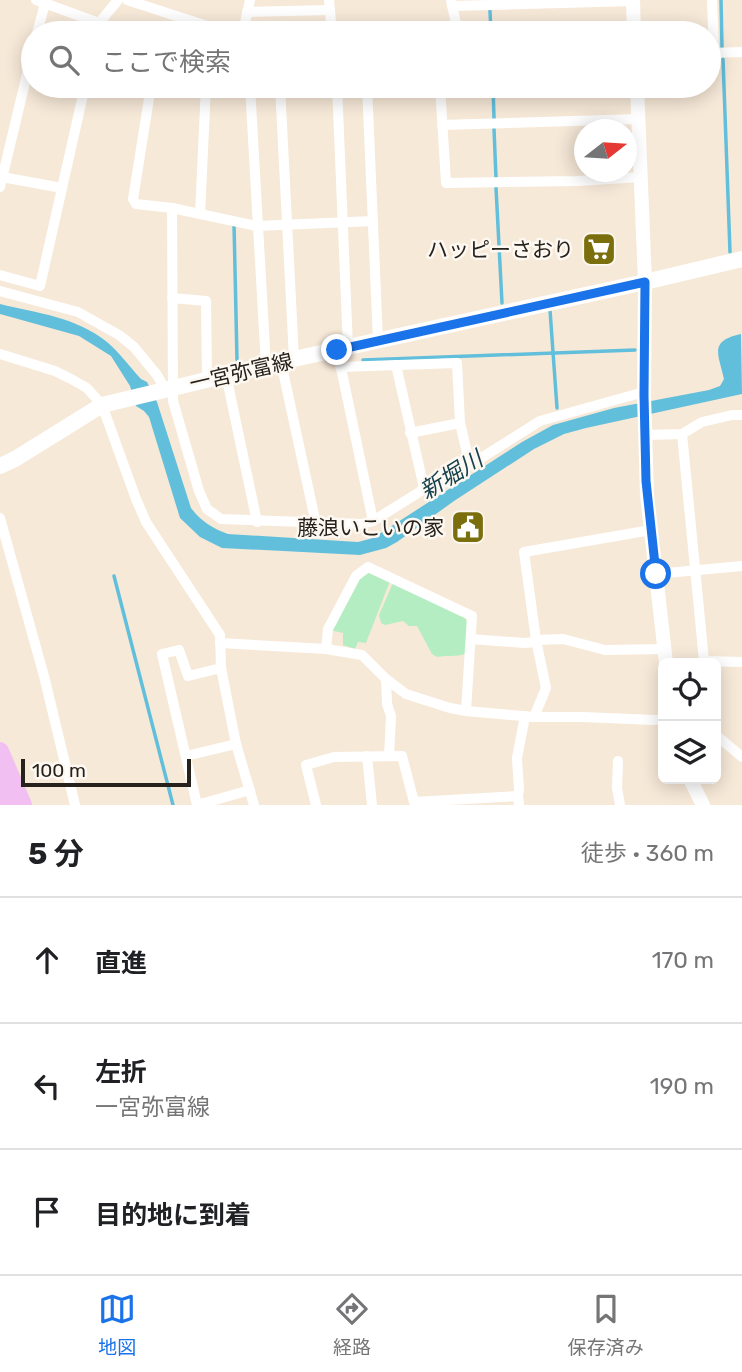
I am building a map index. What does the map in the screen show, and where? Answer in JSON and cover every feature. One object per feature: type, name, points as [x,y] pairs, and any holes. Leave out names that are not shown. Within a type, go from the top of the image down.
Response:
[{"type":"main road","name":"一宮弥富線","points":[[0,466],[102,405],[280,362],[742,259]]},
{"type":"main road","points":[[0,751],[23,805]]},
{"type":"main road","points":[[0,783],[9,805]]},
{"type":"street","points":[[103,21],[118,0]]},
{"type":"street","points":[[127,0],[192,21]]},
{"type":"street","points":[[245,21],[250,0]]},
{"type":"street","points":[[456,21],[452,3],[633,0],[634,21]]},
{"type":"street","points":[[712,0],[712,21]]},
{"type":"street","points":[[39,21],[42,1],[83,21]]},
{"type":"street","points":[[247,12],[330,5]]},
{"type":"street","points":[[721,53],[742,52]]},
{"type":"street","points":[[21,98],[1,182],[62,188]]},
{"type":"street","points":[[0,275],[40,286],[82,98]]},
{"type":"street","points":[[149,98],[132,199],[136,204],[172,208],[257,226],[373,221]]},
{"type":"street","points":[[200,214],[205,98]]},
{"type":"street","points":[[251,98],[257,226],[280,362],[316,524]]},
{"type":"street","points":[[280,362],[286,225],[281,98]]},
{"type":"street","points":[[337,98],[342,222],[340,367],[373,521]]},
{"type":"street","points":[[368,98],[378,341]]},
{"type":"street","points":[[441,98],[446,183],[641,177]]},
{"type":"street","points":[[471,639],[525,643],[563,639],[605,650],[665,656],[647,495],[645,282],[637,98]]},
{"type":"street","points":[[442,125],[638,119]]},
{"type":"street","points":[[165,389],[172,299],[172,208]]},
{"type":"street","points":[[0,292],[78,312],[134,347],[157,375],[173,401],[207,509],[221,519],[316,524],[362,524],[373,521],[424,488],[461,466],[470,465],[540,421],[644,393]]},
{"type":"street","points":[[172,299],[206,301],[207,379]]},
{"type":"street","points":[[0,354],[44,367],[71,379],[87,388],[102,405],[146,522],[220,635],[221,668],[236,744],[254,805]]},
{"type":"street","points":[[340,367],[457,363],[460,423],[467,453],[461,466]]},
{"type":"street","points":[[396,365],[424,488]]},
{"type":"street","points":[[226,375],[257,522]]},
{"type":"street","points":[[645,429],[682,435],[702,422],[742,415]]},
{"type":"street","points":[[410,433],[460,423]]},
{"type":"street","points":[[682,435],[704,661],[742,662]]},
{"type":"street","points":[[0,519],[44,676],[75,805]]},
{"type":"street","points":[[316,805],[306,765],[334,757],[367,756],[402,756],[414,802],[518,800],[517,758],[529,716],[546,688],[536,641],[524,552],[651,530]]},
{"type":"street","points":[[656,574],[742,566]]},
{"type":"street","points":[[326,649],[328,629],[356,576],[368,567],[472,616],[466,711]]},
{"type":"street","points":[[220,643],[326,649],[362,655],[406,694],[466,711],[529,716],[658,720]]},
{"type":"street","points":[[221,668],[188,676],[179,650],[162,654],[197,805],[250,790]]},
{"type":"street","points":[[386,679],[387,704],[391,716],[389,756]]},
{"type":"street","points":[[721,739],[742,757]]},
{"type":"street","points":[[186,756],[236,744]]},
{"type":"street","points":[[367,756],[372,805]]},
{"type":"street","points":[[618,761],[617,788],[621,805]]},
{"type":"street","points":[[692,784],[703,805]]},
{"type":"green space","points":[[366,572],[390,581],[366,643],[358,642],[355,649],[343,645],[343,633],[330,630],[356,579]]},
{"type":"green space","points":[[393,583],[464,617],[468,623],[465,654],[437,657],[432,654],[417,626],[409,626],[403,621],[385,625],[381,623],[379,615]]},
{"type":"water","points":[[0,304],[42,313],[82,327],[107,342],[141,379],[147,382],[157,402],[191,508],[208,524],[228,534],[358,542],[373,538],[553,425],[614,408],[720,386],[724,379],[718,355],[720,344],[741,334],[742,394],[564,434],[534,449],[386,548],[360,555],[222,548],[200,537],[180,518],[149,417],[136,406],[130,386],[111,356],[79,336],[0,314]]},
{"type":"waterway","points":[[721,0],[722,47]]},
{"type":"waterway","points":[[490,11],[490,21]]},
{"type":"waterway","points":[[723,59],[730,252]]},
{"type":"waterway","points":[[493,98],[494,118]]},
{"type":"waterway","points":[[494,129],[496,178]]},
{"type":"waterway","points":[[496,188],[502,303]]},
{"type":"waterway","points":[[234,224],[237,360]]},
{"type":"waterway","points":[[550,310],[557,408]]},
{"type":"waterway","points":[[363,360],[635,350]]},
{"type":"waterway","points":[[114,576],[173,805]]},
{"type":"place","name":"ハッピーさおり","points":[[599,249]]},
{"type":"place","name":"藤浪いこいの家","points":[[468,527]]},
{"type":"route","points":[[337,350],[645,282],[646,481],[656,574]]},
{"type":"water label","name":"新堀川","points":[[451,475]]}]
